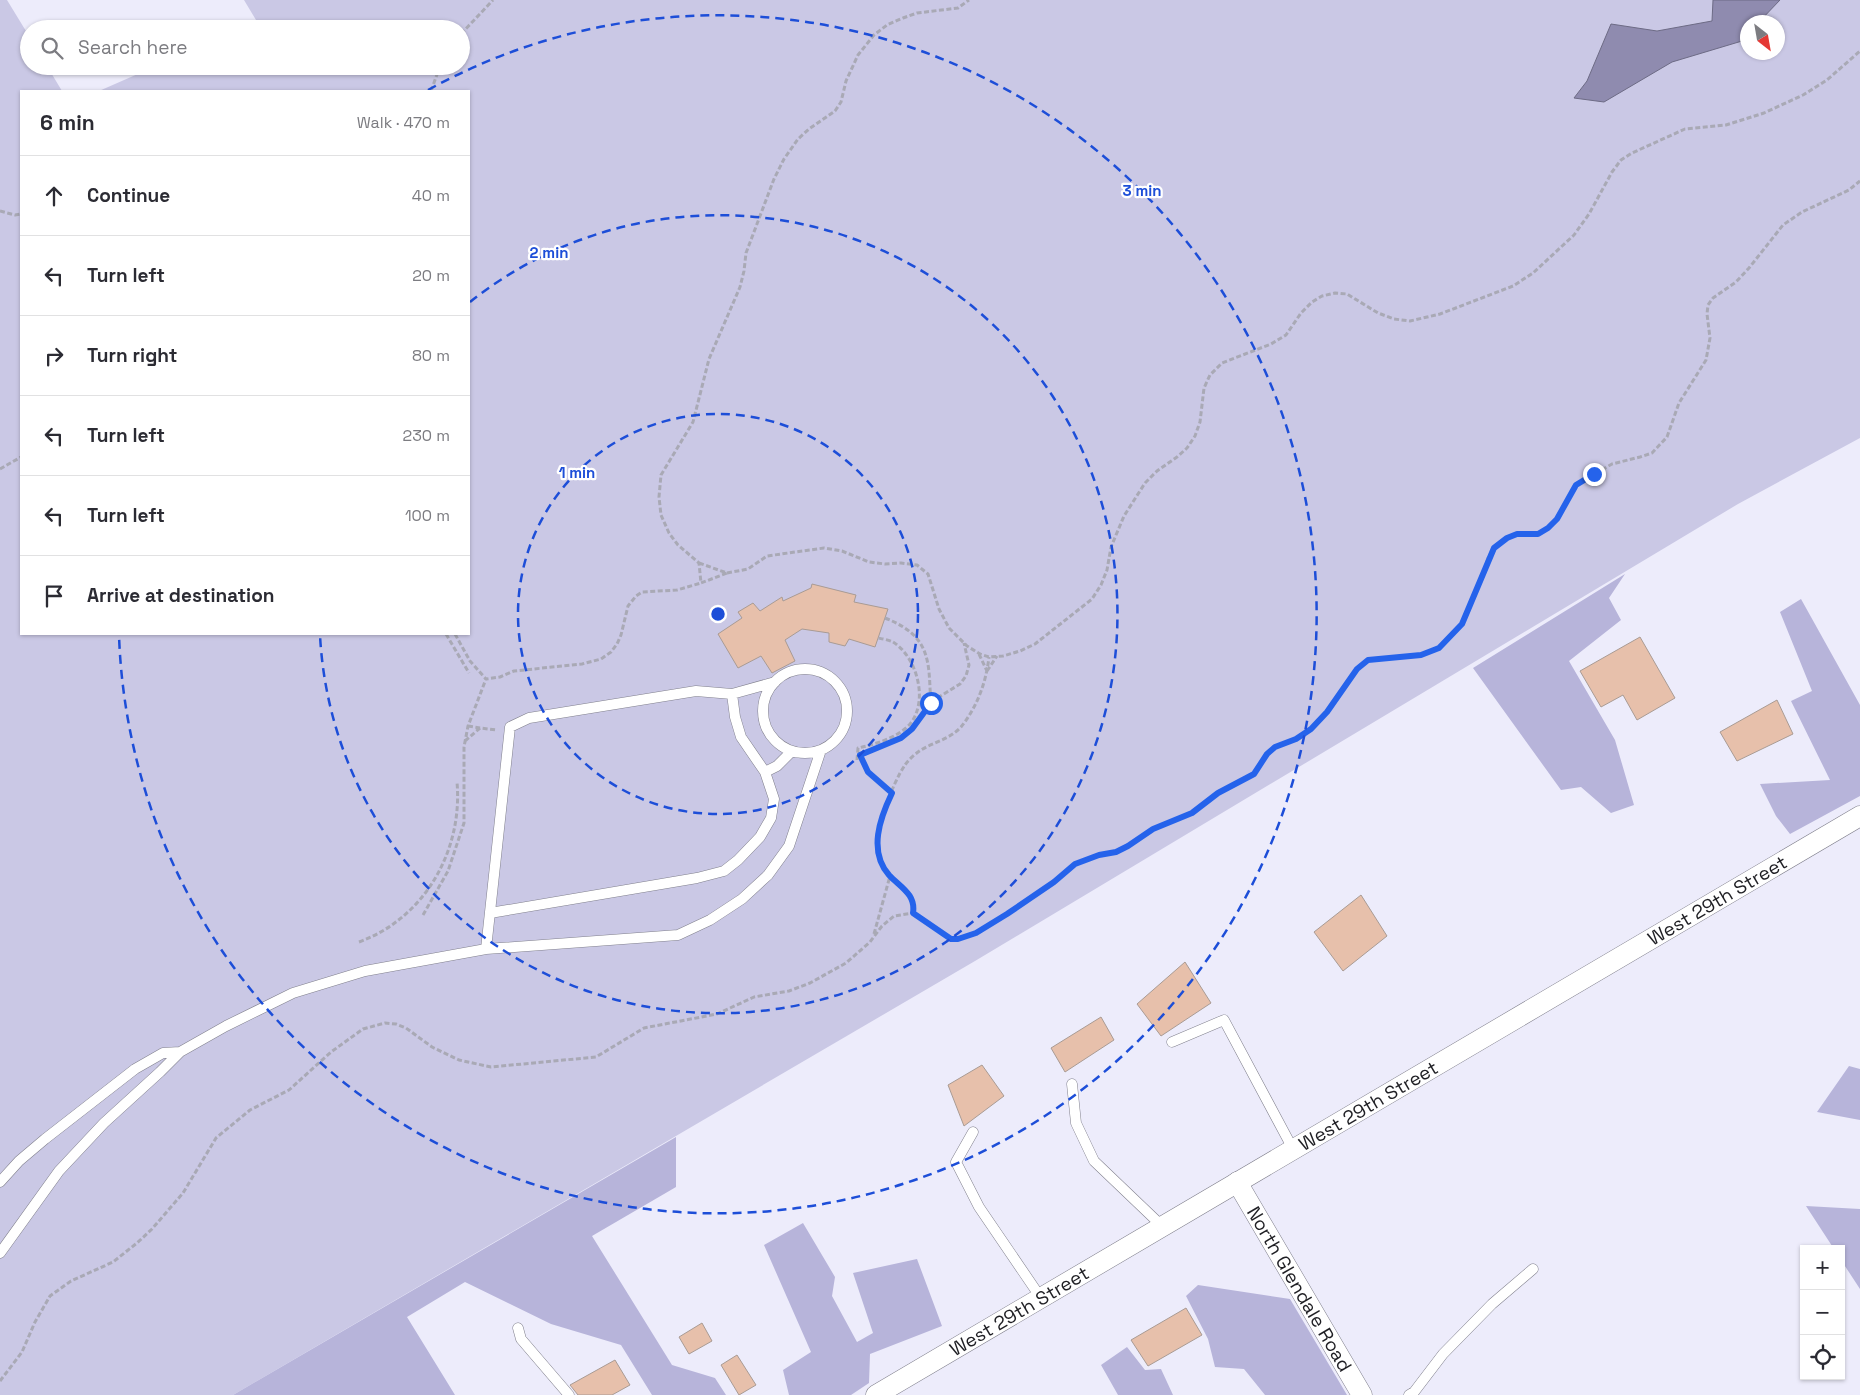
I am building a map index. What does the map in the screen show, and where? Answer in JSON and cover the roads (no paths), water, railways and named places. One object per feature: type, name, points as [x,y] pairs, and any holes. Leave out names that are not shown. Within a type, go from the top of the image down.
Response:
[{"type":"street","name":"West 29th Street","points":[[876,1395],[1860,816]]},
{"type":"street","name":"North Glendale Road","points":[[1237,1182],[1362,1395]]},
{"type":"lane","points":[[799,670],[812,670],[825,674],[836,682],[844,694],[847,706],[847,720],[842,733],[833,743],[821,750],[802,753],[792,751],[780,745],[770,734],[764,721],[764,707],[767,694],[775,682],[786,674],[799,670]]},
{"type":"lane","points":[[486,948],[510,727],[529,718],[696,691],[732,694],[775,682]]},
{"type":"lane","points":[[490,913],[697,878],[724,871],[738,860],[760,837],[771,818],[774,798],[765,772],[741,737],[735,717],[732,694]]},
{"type":"lane","points":[[0,1253],[59,1171],[104,1123],[180,1052],[226,1026],[293,993],[365,971],[486,948],[678,935],[710,920],[742,898],[768,875],[789,846],[821,750]]},
{"type":"lane","points":[[765,772],[777,766],[792,751]]},
{"type":"lane","points":[[1172,1042],[1224,1020],[1293,1149]]},
{"type":"lane","points":[[0,1182],[45,1138],[135,1069],[162,1053],[180,1052]]},
{"type":"lane","points":[[1072,1084],[1076,1123],[1094,1161],[1162,1226]]},
{"type":"lane","points":[[973,1132],[956,1162],[979,1207],[1041,1298]]},
{"type":"lane","points":[[1409,1395],[1414,1392],[1442,1354],[1492,1304],[1533,1268]]},
{"type":"lane","points":[[518,1328],[521,1339],[569,1395]]}]
